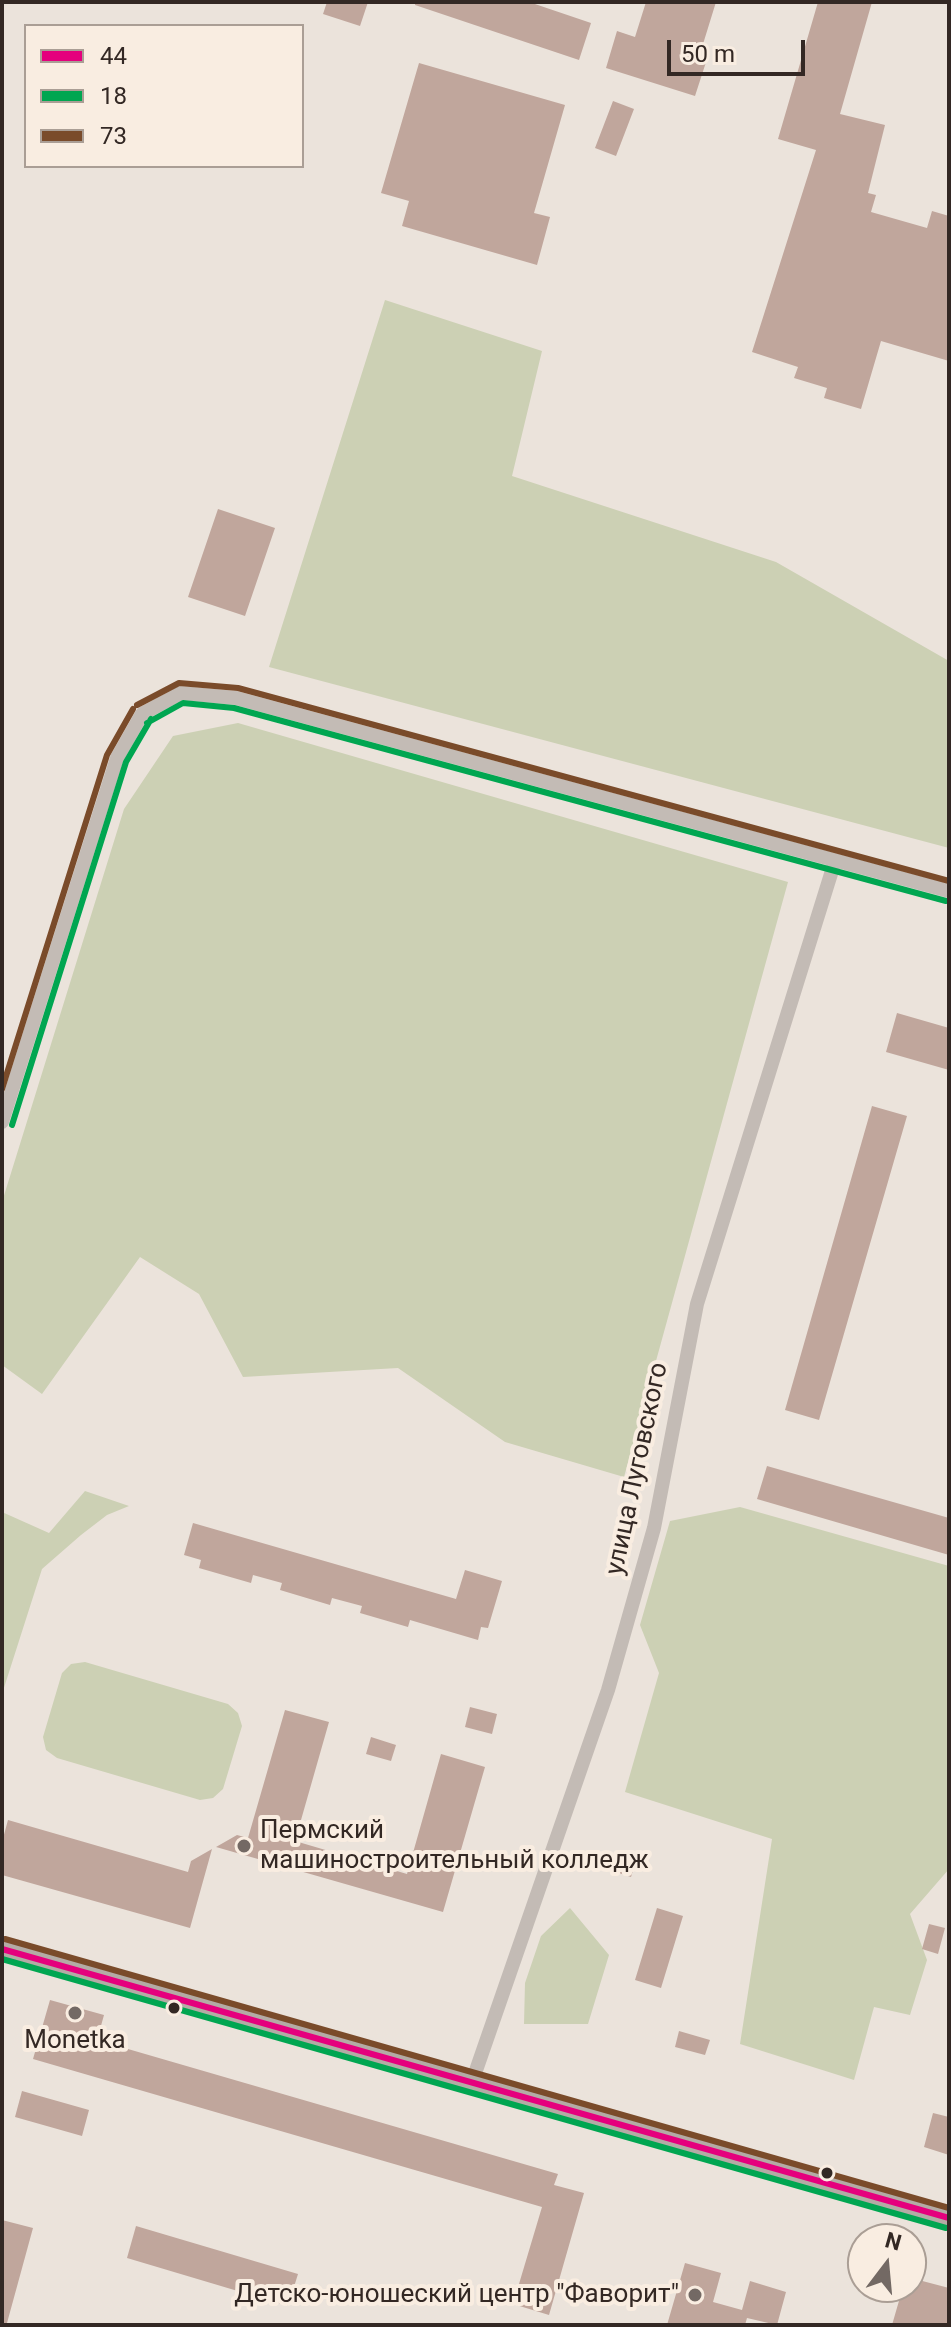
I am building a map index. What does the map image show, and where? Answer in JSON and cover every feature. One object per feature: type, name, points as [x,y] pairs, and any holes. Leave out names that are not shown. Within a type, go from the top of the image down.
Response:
[{"type":"street","points":[[2,1122],[117,758],[142,714],[181,693],[236,698],[949,891]]},
{"type":"street","name":"улица Луговского","points":[[472,2082],[608,1690],[654,1528],[697,1304],[835,861]]},
{"type":"street","points":[[2,1949],[949,2218]]},
{"type":"green space","points":[[385,300],[542,351],[512,476],[776,562],[949,661],[949,848],[269,667]]},
{"type":"green space","points":[[238,723],[788,882],[624,1477],[505,1442],[398,1368],[243,1377],[199,1294],[140,1257],[42,1394],[2,1365],[2,1202],[124,809],[173,736]]},
{"type":"green space","points":[[85,1491],[129,1506],[107,1515],[42,1569],[2,1694],[2,1512],[49,1533]]},
{"type":"green space","points":[[740,1507],[949,1566],[949,1869],[910,1914],[927,1960],[910,2015],[874,2007],[854,2080],[740,2044],[772,1839],[625,1792],[659,1673],[640,1625],[670,1521]]},
{"type":"green space","points":[[85,1662],[228,1704],[238,1713],[242,1726],[223,1789],[213,1798],[200,1800],[57,1758],[46,1750],[43,1737],[62,1673],[71,1664]]},
{"type":"green space","points":[[570,1908],[609,1955],[588,2024],[524,2024],[525,1983],[541,1936]]},
{"type":"building","points":[[327,2],[368,2],[360,26],[323,14]]},
{"type":"building","points":[[415,2],[529,2],[591,23],[579,60],[415,5]]},
{"type":"building","points":[[646,2],[716,2],[699,57],[707,59],[695,96],[606,68],[617,31],[635,37]]},
{"type":"building","points":[[818,2],[872,2],[840,114],[885,125],[868,193],[876,195],[871,212],[927,228],[932,211],[949,216],[949,361],[881,341],[861,409],[824,398],[827,388],[794,378],[798,367],[752,352],[816,150],[778,139]]},
{"type":"building","points":[[419,63],[565,105],[534,213],[550,217],[537,265],[402,226],[409,201],[381,193]]},
{"type":"building","points":[[613,101],[634,109],[616,156],[595,148]]},
{"type":"building","points":[[218,509],[275,528],[245,616],[188,597]]},
{"type":"building","points":[[897,1013],[949,1028],[949,1070],[886,1052]]},
{"type":"building","points":[[872,1106],[907,1116],[819,1420],[785,1410]]},
{"type":"building","points":[[767,1466],[949,1518],[949,1555],[757,1499]]},
{"type":"building","points":[[193,1523],[456,1599],[465,1570],[502,1581],[488,1628],[481,1627],[478,1640],[410,1620],[408,1627],[360,1613],[362,1606],[332,1598],[330,1605],[280,1590],[282,1583],[253,1575],[251,1583],[199,1568],[201,1560],[184,1555]]},
{"type":"building","points":[[470,1707],[497,1714],[492,1734],[465,1727]]},
{"type":"building","points":[[285,1710],[329,1722],[295,1841],[407,1874],[441,1754],[485,1767],[443,1912],[216,1847],[237,1835],[248,1838]]},
{"type":"building","points":[[371,1737],[396,1745],[391,1761],[366,1754]]},
{"type":"building","points":[[8,1820],[188,1872],[191,1861],[212,1849],[190,1928],[2,1875],[2,1842]]},
{"type":"building","points":[[616,1853],[636,1860],[631,1877],[610,1870]]},
{"type":"building","points":[[657,1908],[683,1916],[661,1988],[635,1980]]},
{"type":"building","points":[[929,1924],[945,1928],[938,1954],[922,1949]]},
{"type":"building","points":[[50,2000],[104,2015],[97,2040],[558,2174],[554,2185],[584,2193],[549,2315],[513,2304],[542,2207],[33,2059]]},
{"type":"building","points":[[679,2031],[710,2040],[705,2055],[675,2047]]},
{"type":"building","points":[[22,2091],[89,2110],[82,2136],[15,2117]]},
{"type":"building","points":[[933,2113],[949,2117],[949,2155],[924,2147]]},
{"type":"building","points":[[2,2220],[33,2228],[7,2323],[2,2323]]},
{"type":"building","points":[[136,2226],[298,2274],[288,2306],[127,2258]]},
{"type":"building","name":"Детско-юношеский центр \"Фаворит\"","points":[[685,2263],[721,2273],[713,2302],[742,2310],[750,2281],[786,2292],[777,2325],[747,2318],[745,2325],[667,2325]]},
{"type":"building","points":[[927,2282],[949,2288],[949,2325],[892,2325],[898,2303],[927,2303]]},
{"type":"transit line","name":"73","points":[[137,705],[179,683],[238,688],[949,881]]},
{"type":"transit line","name":"18","points":[[147,723],[183,703],[234,708],[946,901]]},
{"type":"transit line","name":"73","points":[[2,1089],[107,755],[133,709]]},
{"type":"transit line","name":"18","points":[[12,1125],[126,762],[151,719]]},
{"type":"transit line","name":"73","points":[[5,1939],[949,2208]]},
{"type":"transit line","name":"44","points":[[2,1949],[949,2218]]},
{"type":"transit line","name":"18","points":[[2,1959],[946,2228]]},
{"type":"place","name":"Пермский машиностроительный колледж","points":[[244,1846]]},
{"type":"place","name":"Monetka","points":[[75,2013]]},
{"type":"place","name":"Детско-юношеский центр \"Фаворит\"","points":[[695,2295]]}]
